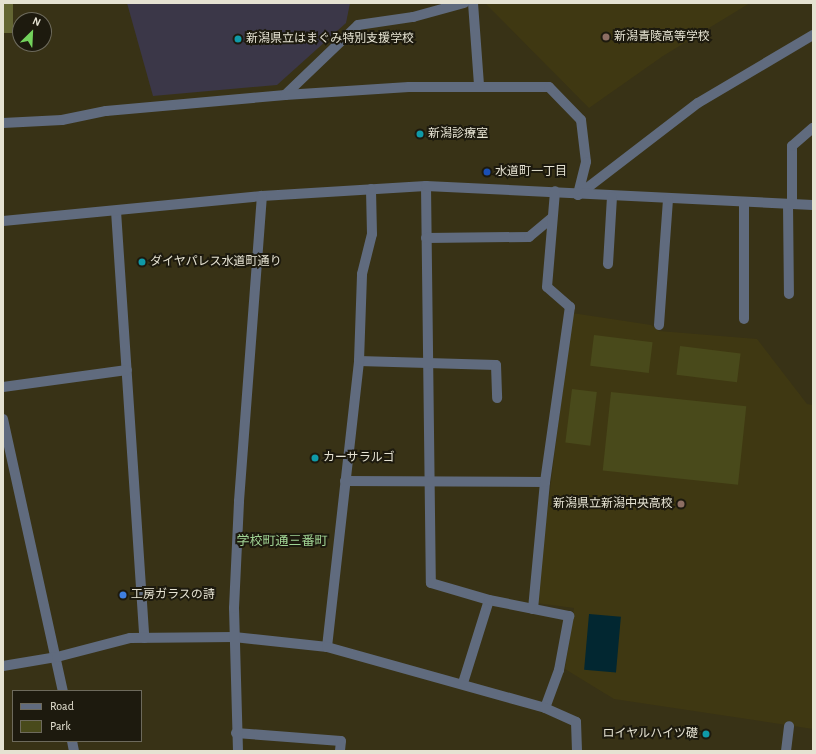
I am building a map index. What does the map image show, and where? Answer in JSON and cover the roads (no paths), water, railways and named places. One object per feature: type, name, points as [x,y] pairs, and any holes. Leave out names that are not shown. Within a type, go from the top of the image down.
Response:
[{"type":"street","points":[[285,95],[358,25],[413,17],[464,3]]},
{"type":"street","points":[[473,3],[479,85]]},
{"type":"street","points":[[578,196],[698,103],[813,35]]},
{"type":"street","points":[[3,124],[62,120],[106,111],[285,95],[479,85],[549,87],[581,120],[586,162],[578,196]]},
{"type":"street","points":[[789,294],[792,146],[813,128]]},
{"type":"street","points":[[3,221],[262,196],[426,186],[554,191],[578,196],[813,205]]},
{"type":"street","points":[[426,186],[430,583],[489,600],[569,616],[559,670],[545,708]]},
{"type":"street","points":[[327,647],[359,361],[362,274],[372,234],[371,190]]},
{"type":"street","points":[[533,609],[545,482],[570,307],[547,287],[554,191]]},
{"type":"street","points":[[238,751],[236,732],[234,636],[238,501],[262,196]]},
{"type":"street","points":[[608,264],[612,197]]},
{"type":"street","points":[[659,325],[668,199]]},
{"type":"street","points":[[744,202],[744,319]]},
{"type":"street","points":[[116,211],[144,638]]},
{"type":"street","points":[[426,238],[529,237],[552,218]]},
{"type":"street","points":[[359,361],[428,361],[496,365],[497,398]]},
{"type":"street","points":[[3,387],[127,370]]},
{"type":"street","points":[[3,418],[57,657],[63,690]]},
{"type":"street","points":[[345,481],[545,482]]},
{"type":"street","points":[[463,683],[489,600]]},
{"type":"street","points":[[3,666],[57,657],[130,638],[234,636],[327,647],[463,683],[545,708],[576,722],[577,751]]},
{"type":"street","points":[[786,751],[789,726]]},
{"type":"street","points":[[236,732],[341,741],[340,751]]},
{"type":"water","points":[[589,614],[621,617],[616,673],[584,670]]},
{"type":"place","name":"新潟青陵高等学校","points":[[606,37]]},
{"type":"place","name":"新潟県立はまぐみ特別支援学校","points":[[238,39]]},
{"type":"place","name":"新潟診療室","points":[[420,134]]},
{"type":"place","name":"水道町一丁目","points":[[487,172]]},
{"type":"place","name":"ダイヤパレス水道町通り","points":[[142,262]]},
{"type":"place","name":"カーサラルゴ","points":[[315,458]]},
{"type":"place","name":"新潟県立新潟中央高校","points":[[681,504]]},
{"type":"place","name":"工房ガラスの詩","points":[[123,595]]},
{"type":"place","name":"ロイヤルハイツ礎","points":[[706,734]]},
{"type":"district","name":"学校町通三番町","points":[[282,542]]}]
